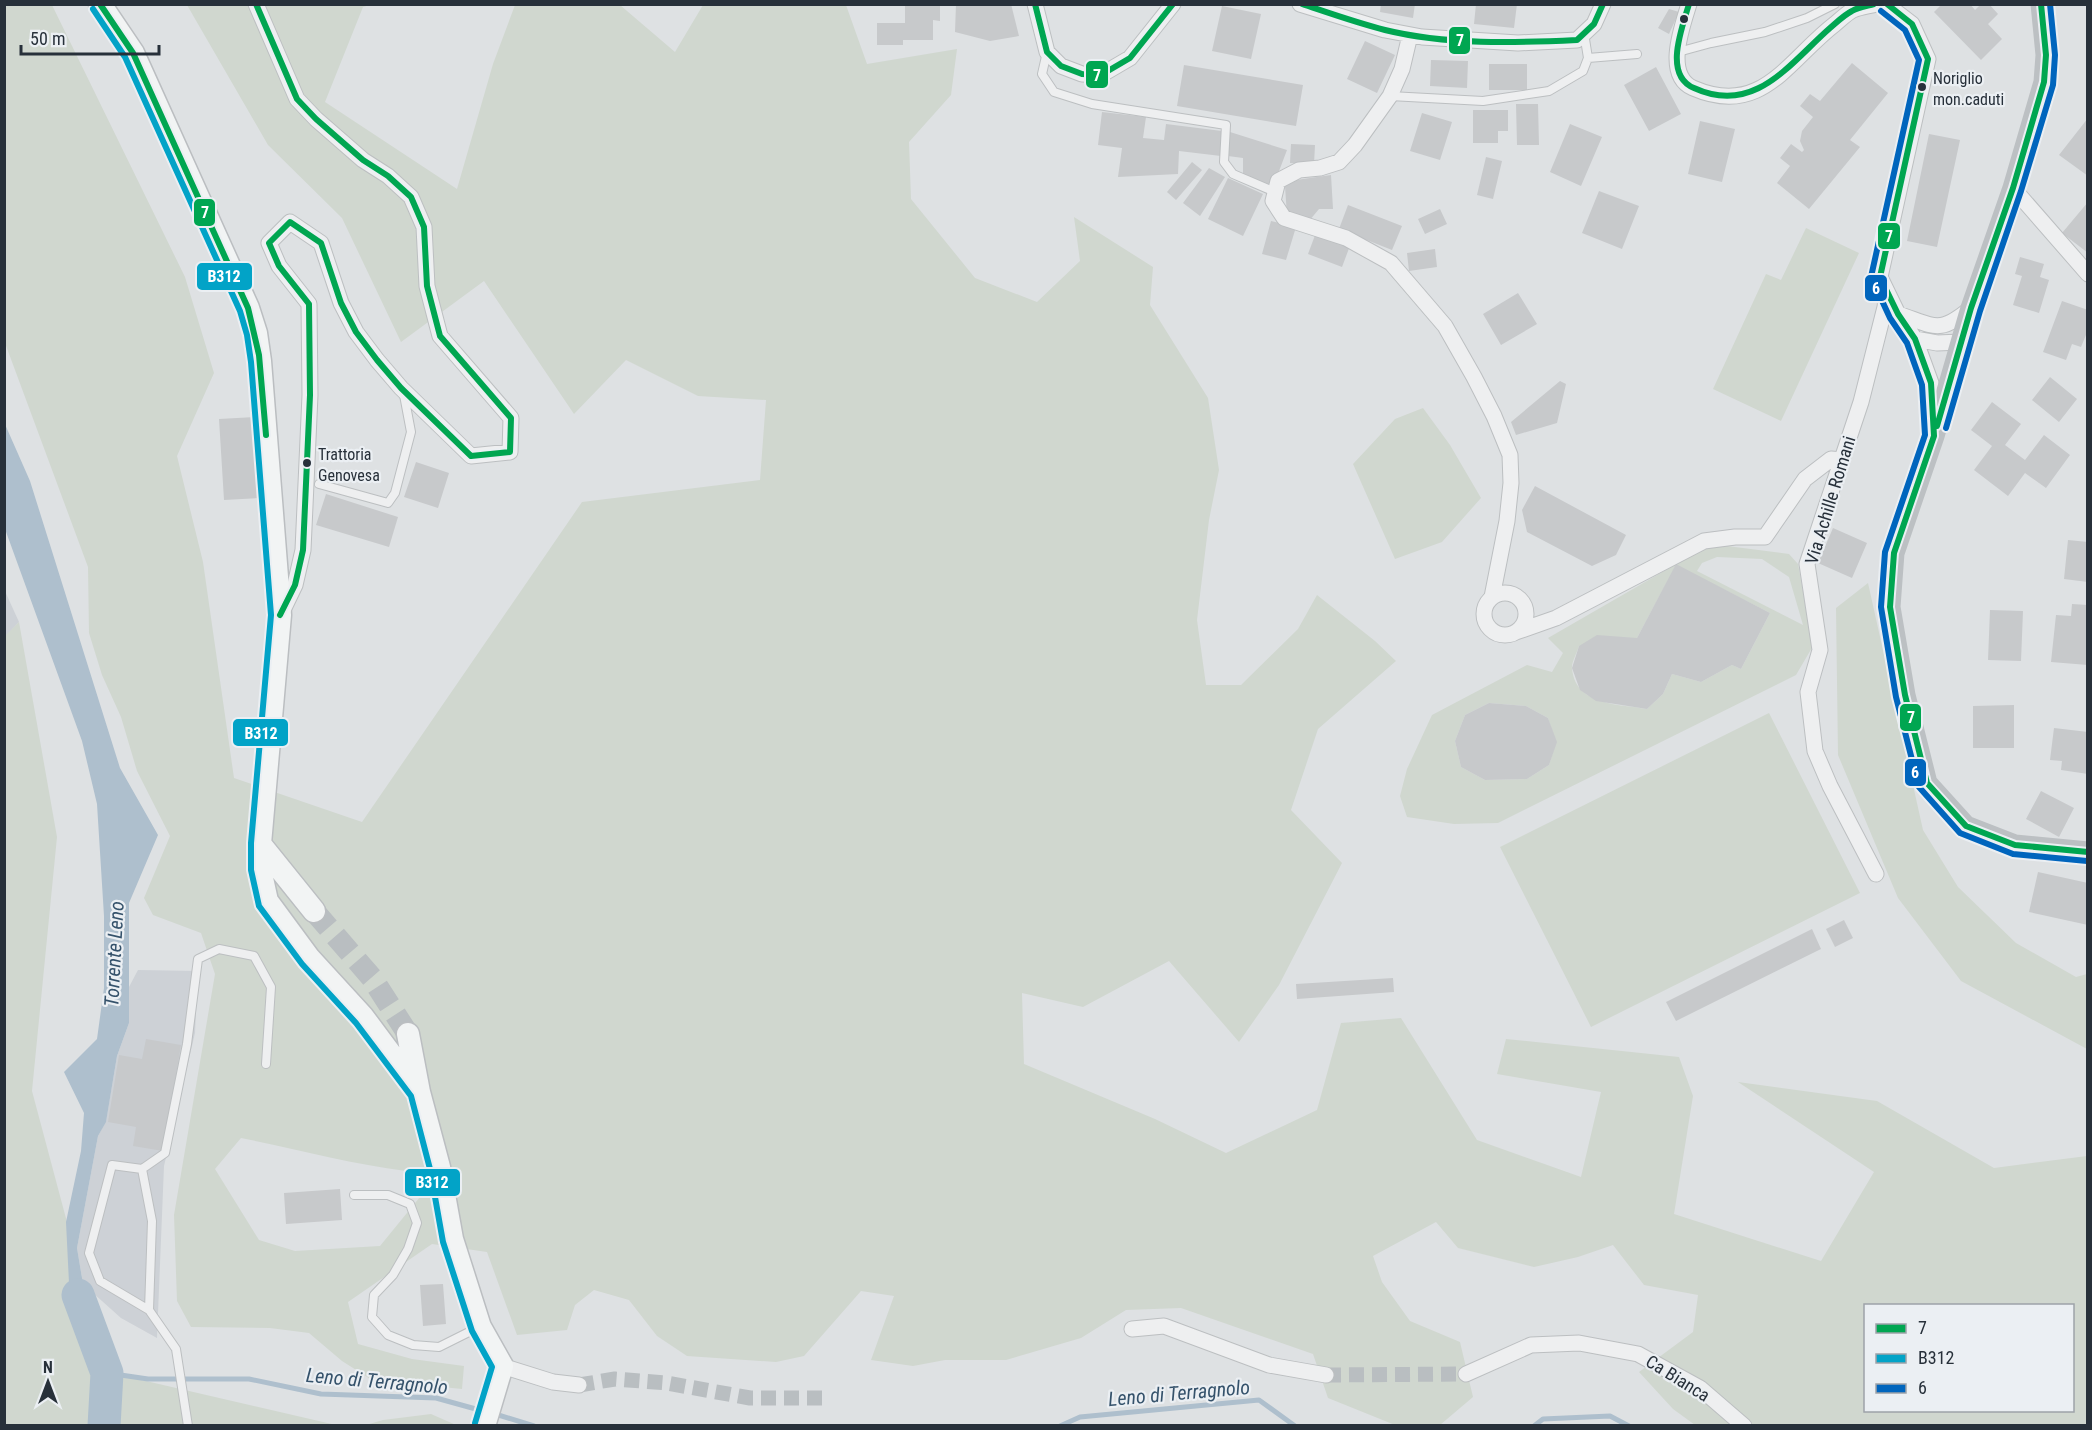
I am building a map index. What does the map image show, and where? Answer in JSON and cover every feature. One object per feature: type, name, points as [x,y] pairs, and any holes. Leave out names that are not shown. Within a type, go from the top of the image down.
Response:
[{"type":"main road","points":[[100,4],[133,53],[248,308],[256,333],[265,404],[280,615],[260,844],[260,869],[267,900],[309,958],[363,1017],[419,1092]]},
{"type":"main road","points":[[2041,4],[2046,55],[2044,82],[2013,188],[1971,308],[1934,436],[1893,553],[1890,607],[1905,695],[1927,783],[1966,826],[2015,845],[2088,852]]},
{"type":"main road","points":[[260,844],[314,911]]},
{"type":"main road","points":[[408,1034],[419,1092],[439,1167],[452,1239],[480,1327],[499,1374],[484,1425]]},
{"type":"street","points":[[256,4],[297,99],[324,126],[411,197],[424,227],[427,286],[440,336],[511,418],[510,452],[471,456],[401,388],[356,332],[340,303],[321,243],[290,222],[269,243],[279,266],[309,304],[310,395],[303,550],[295,585],[280,615]]},
{"type":"street","points":[[1035,4],[1047,52],[1062,66],[1082,74],[1101,75],[1130,58],[1173,4]]},
{"type":"street","points":[[1300,4],[1410,35],[1518,43],[1577,40],[1594,24],[1603,4]]},
{"type":"street","points":[[1689,4],[1678,40],[1678,73],[1689,86],[1712,96],[1744,96],[1777,79],[1824,32],[1853,10],[1876,4]]},
{"type":"street","points":[[1886,4],[1912,24],[1928,58],[1880,277],[1898,314],[1915,339],[1931,383],[1934,436]]},
{"type":"street","points":[[1410,35],[1402,69],[1390,96],[1355,145],[1339,162],[1320,168],[1299,170],[1278,181],[1273,201],[1284,218],[1346,238],[1391,263],[1445,327],[1494,416],[1510,455],[1511,483],[1507,521],[1492,597],[1484,608],[1488,627],[1500,634],[1516,632],[1556,618],[1704,541],[1735,537],[1765,537],[1805,479],[1831,459],[1842,460]]},
{"type":"street","points":[[2013,188],[2088,274]]},
{"type":"street","name":"Via Achille Romani","points":[[1876,874],[1830,786],[1815,751],[1808,692],[1820,650],[1807,564],[1861,402],[1887,292]]},
{"type":"street","points":[[1940,327],[1955,322],[1971,308]]},
{"type":"street","points":[[1898,314],[1940,327],[1961,342]]},
{"type":"street","points":[[1915,339],[1937,343],[1961,342]]},
{"type":"street","points":[[1492,597],[1505,592],[1512,593],[1523,602],[1526,608],[1525,622],[1516,632]]},
{"type":"street","points":[[1132,1329],[1164,1326],[1269,1365],[1326,1375]]},
{"type":"street","name":"Ca Bianca","points":[[1466,1374],[1531,1345],[1579,1342],[1638,1354],[1700,1388],[1744,1425]]},
{"type":"street","points":[[499,1374],[579,1385]]},
{"type":"lane","points":[[1678,52],[1765,32],[1807,18],[1835,4]]},
{"type":"lane","points":[[1390,96],[1483,101],[1549,91],[1583,71],[1588,58],[1584,33]]},
{"type":"lane","points":[[1047,52],[1042,75],[1054,92],[1092,104],[1226,124],[1224,162],[1233,174],[1275,192]]},
{"type":"lane","points":[[1588,58],[1637,54]]},
{"type":"lane","points":[[319,484],[388,503],[394,493],[411,432],[408,409],[401,388]]},
{"type":"lane","points":[[188,1424],[176,1349],[149,1310],[100,1281],[89,1253],[112,1165],[142,1169],[165,1153],[187,1044],[192,989],[198,958],[219,949],[254,956],[271,987],[266,1064]]},
{"type":"lane","points":[[142,1169],[152,1221],[149,1310]]},
{"type":"lane","points":[[354,1195],[388,1195],[410,1204],[417,1223],[408,1249],[393,1275],[374,1295],[372,1317],[388,1335],[412,1345],[439,1347],[480,1327]]},
{"type":"shaded area","points":[[5,5],[52,5],[185,277],[214,373],[177,456],[203,562],[234,778],[362,822],[582,502],[760,480],[766,400],[698,396],[626,360],[574,414],[484,281],[401,342],[342,218],[268,145],[187,5],[370,5],[363,7],[325,102],[457,189],[493,64],[515,5],[620,5],[675,52],[703,5],[846,5],[867,64],[957,49],[951,95],[909,142],[911,199],[975,278],[1037,302],[1080,261],[1074,217],[1153,267],[1150,305],[1208,398],[1219,470],[1209,520],[1197,620],[1206,685],[1241,685],[1298,629],[1317,595],[1375,641],[1396,661],[1318,729],[1291,810],[1342,863],[1279,985],[1239,1042],[1169,961],[1083,1007],[1022,993],[1024,1064],[1155,1119],[1226,1153],[1317,1110],[1341,1023],[1401,1018],[1477,1140],[1581,1177],[1601,1092],[1497,1074],[1506,1039],[1679,1057],[1693,1096],[1674,1214],[1821,1261],[1874,1172],[1738,1082],[1877,1101],[1994,1168],[2087,1156],[2087,1425],[1695,1425],[1673,1409],[1639,1372],[1693,1332],[1698,1295],[1644,1285],[1613,1245],[1578,1257],[1534,1267],[1458,1248],[1436,1222],[1373,1256],[1382,1282],[1410,1321],[1460,1342],[1473,1397],[1440,1425],[1395,1425],[1328,1398],[1313,1354],[1181,1308],[1126,1310],[1081,1338],[1006,1360],[945,1360],[913,1366],[871,1360],[894,1296],[861,1291],[804,1356],[776,1362],[687,1356],[657,1336],[629,1300],[594,1290],[575,1305],[567,1330],[517,1335],[487,1252],[432,1244],[348,1302],[358,1344],[412,1359],[464,1366],[462,1389],[372,1380],[342,1361],[309,1333],[270,1328],[191,1327],[177,1301],[174,1215],[215,974],[201,933],[153,915],[144,898],[170,836],[137,771],[121,717],[102,675],[89,633],[88,567],[5,343]],"holes":[[[241,1138],[406,1171],[420,1197],[380,1246],[295,1251],[259,1240],[215,1169]]]},
{"type":"shaded area","points":[[1806,228],[1859,253],[1781,421],[1713,389],[1766,274],[1781,280]]},
{"type":"shaded area","points":[[1423,408],[1450,445],[1481,498],[1442,542],[1395,559],[1353,464],[1395,419]]},
{"type":"shaded area","points":[[1727,546],[1789,554],[1798,564],[1813,646],[1796,675],[1498,823],[1454,824],[1407,817],[1400,796],[1407,769],[1432,715],[1527,665],[1552,672],[1563,653],[1548,638],[1704,548]],"holes":[[[1717,557],[1762,559],[1789,577],[1803,625],[1697,571],[1702,563]],[[1676,565],[1770,613],[1741,669],[1732,665],[1701,682],[1672,674],[1663,694],[1647,709],[1600,701],[1581,690],[1575,681],[1572,669],[1579,646],[1637,638]],[[1489,703],[1526,706],[1548,718],[1556,742],[1549,765],[1527,779],[1485,780],[1461,767],[1455,741],[1465,715]]]},
{"type":"shaded area","points":[[1868,583],[1923,830],[1958,887],[2016,943],[2076,977],[2087,974],[2087,1049],[1961,981],[1898,898],[1838,755],[1836,608]]},
{"type":"shaded area","points":[[4,589],[19,622],[5,637],[4,637]]},
{"type":"shaded area","points":[[19,622],[57,837],[32,1091],[107,1372],[336,1425],[5,1426],[4,637]]},
{"type":"shaded area","points":[[1769,713],[1860,893],[1591,1027],[1500,847]]},
{"type":"shaded area","points":[[138,970],[198,971],[195,1033],[164,1166],[157,1338],[121,1318],[83,1284],[77,1248],[98,1136],[106,1121],[117,1056],[129,1023],[129,987]]},
{"type":"shaded area","points":[[431,1414],[456,1425],[366,1425],[383,1420]]},
{"type":"water","points":[[4,422],[30,481],[120,768],[158,835],[129,903],[129,1023],[117,1056],[106,1122],[98,1136],[77,1248],[83,1284],[104,1334],[77,1339],[69,1283],[66,1222],[81,1151],[84,1113],[64,1072],[97,1039],[104,988],[104,916],[97,804],[82,741],[5,529]]},
{"type":"building","points":[[905,4],[940,4],[940,21],[933,20],[933,40],[903,40],[903,45],[877,45],[877,23],[905,23]]},
{"type":"building","points":[[956,4],[1011,4],[1019,36],[990,41],[955,32]]},
{"type":"building","points":[[1381,4],[1415,4],[1413,18],[1380,12]]},
{"type":"building","points":[[1476,4],[1517,4],[1514,28],[1474,24]]},
{"type":"building","points":[[1942,4],[1970,4],[1975,10],[1981,4],[1989,4],[1998,14],[1988,24],[2002,39],[1981,60],[1934,12]]},
{"type":"building","points":[[1222,6],[1261,14],[1251,59],[1212,51]]},
{"type":"building","points":[[1669,9],[1679,12],[1669,34],[1658,28]]},
{"type":"building","points":[[1365,41],[1395,55],[1377,93],[1347,79]]},
{"type":"building","points":[[1431,60],[1468,61],[1467,88],[1430,86]]},
{"type":"building","points":[[1852,63],[1888,93],[1850,140],[1860,147],[1809,209],[1777,183],[1790,166],[1780,158],[1791,144],[1802,152],[1804,150],[1800,141],[1802,131],[1813,117],[1800,106],[1810,94],[1820,101]]},
{"type":"building","points":[[1489,64],[1527,64],[1527,90],[1489,90]]},
{"type":"building","points":[[1184,65],[1303,85],[1296,126],[1177,106]]},
{"type":"building","points":[[1656,67],[1681,114],[1649,131],[1624,85]]},
{"type":"building","points":[[1516,104],[1538,104],[1539,145],[1517,145]]},
{"type":"building","points":[[1473,110],[1508,110],[1508,131],[1498,131],[1498,143],[1473,143]]},
{"type":"building","points":[[1102,112],[1146,117],[1143,138],[1164,140],[1166,124],[1222,131],[1221,156],[1179,151],[1178,174],[1118,177],[1122,148],[1098,145]]},
{"type":"building","points":[[1422,113],[1452,122],[1440,160],[1410,151]]},
{"type":"building","points":[[2088,118],[2088,176],[2059,155]]},
{"type":"building","points":[[1700,121],[1735,129],[1722,182],[1688,174]]},
{"type":"building","points":[[1570,124],[1602,137],[1581,186],[1550,172]]},
{"type":"building","points":[[1230,132],[1287,150],[1273,187],[1243,175],[1243,158],[1228,156]]},
{"type":"building","points":[[1929,134],[1960,140],[1937,247],[1907,241]]},
{"type":"building","points":[[1291,144],[1315,145],[1314,164],[1290,163]]},
{"type":"building","points":[[1486,157],[1502,161],[1493,199],[1477,195]]},
{"type":"building","points":[[1192,162],[1202,170],[1176,200],[1167,192]]},
{"type":"building","points":[[1209,168],[1225,177],[1200,216],[1183,203]]},
{"type":"building","points":[[1331,175],[1333,209],[1319,209],[1309,221],[1287,216],[1285,186],[1296,180]]},
{"type":"building","points":[[1228,178],[1263,194],[1243,236],[1208,219]]},
{"type":"building","points":[[1599,191],[1639,206],[1622,249],[1582,233]]},
{"type":"building","points":[[2088,202],[2088,253],[2062,233]]},
{"type":"building","points":[[1348,205],[1402,226],[1392,250],[1339,229]]},
{"type":"building","points":[[1440,209],[1447,224],[1425,234],[1418,219]]},
{"type":"building","points":[[1271,221],[1296,227],[1286,260],[1262,254]]},
{"type":"building","points":[[1317,230],[1351,243],[1342,267],[1308,254]]},
{"type":"building","points":[[1435,249],[1437,267],[1409,271],[1407,253]]},
{"type":"building","points":[[2020,257],[2044,264],[2040,277],[2049,280],[2039,313],[2013,305],[2022,276],[2015,274]]},
{"type":"building","points":[[1518,293],[1537,324],[1501,345],[1483,314]]},
{"type":"building","points":[[2062,301],[2088,310],[2088,330],[2081,347],[2072,344],[2066,360],[2043,352]]},
{"type":"building","points":[[2050,377],[2077,399],[2059,422],[2032,400]]},
{"type":"building","points":[[1560,381],[1566,384],[1557,423],[1516,435],[1511,422]]},
{"type":"building","points":[[1992,402],[2021,424],[2005,445],[2025,460],[2044,435],[2070,455],[2046,488],[2025,473],[2008,496],[1974,470],[1992,446],[1971,430]]},
{"type":"building","points":[[255,417],[259,498],[224,500],[219,419]]},
{"type":"building","points":[[416,462],[449,473],[438,508],[404,497]]},
{"type":"building","points":[[1535,486],[1626,535],[1616,555],[1592,566],[1527,532],[1522,510]]},
{"type":"building","points":[[326,494],[398,517],[389,547],[316,525]]},
{"type":"building","points":[[1833,528],[1867,543],[1852,578],[1818,563]]},
{"type":"building","points":[[2068,540],[2088,542],[2088,582],[2064,579]]},
{"type":"building","points":[[1676,564],[1770,613],[1741,669],[1732,665],[1701,682],[1672,674],[1663,694],[1647,709],[1596,701],[1580,690],[1572,668],[1579,646],[1597,635],[1637,638]]},
{"type":"building","points":[[2072,604],[2088,605],[2088,665],[2051,662],[2056,615],[2071,616]]},
{"type":"building","points":[[1990,610],[2023,611],[2021,661],[1988,660]]},
{"type":"building","points":[[1489,703],[1526,706],[1548,718],[1557,742],[1549,765],[1527,779],[1485,780],[1461,767],[1455,741],[1465,715]]},
{"type":"building","points":[[2014,705],[2014,748],[1973,748],[1973,706]]},
{"type":"building","points":[[2054,728],[2088,732],[2088,774],[2061,770],[2062,761],[2050,760]]},
{"type":"building","points":[[2041,791],[2074,808],[2059,837],[2026,819]]},
{"type":"building","points":[[2038,872],[2088,883],[2088,925],[2029,912]]},
{"type":"building","points":[[1844,920],[1853,938],[1835,947],[1826,929]]},
{"type":"building","points":[[1812,929],[1821,949],[1676,1021],[1666,1002]]},
{"type":"building","points":[[1393,978],[1394,992],[1297,999],[1296,984]]},
{"type":"building","points":[[146,1039],[181,1045],[163,1151],[133,1146],[136,1127],[108,1122],[119,1055],[142,1059]]},
{"type":"building","points":[[340,1189],[342,1220],[286,1224],[284,1193]]},
{"type":"building","points":[[443,1284],[446,1324],[423,1326],[420,1285]]},
{"type":"waterway","name":"Torrente Leno","points":[[78,1295],[107,1373],[104,1426]]},
{"type":"waterway","name":"Leno di Terragnolo","points":[[107,1373],[148,1379],[249,1379],[321,1394],[436,1398],[483,1411]]},
{"type":"waterway","name":"Leno di Terragnolo","points":[[1060,1426],[1080,1417],[1259,1400],[1295,1426]]},
{"type":"waterway","name":"Leno di Terragnolo","points":[[492,1413],[534,1426]]},
{"type":"waterway","name":"Leno di Terragnolo","points":[[1534,1426],[1543,1419],[1610,1416],[1629,1426]]},
{"type":"tunnel","points":[[314,911],[372,978],[408,1034]]},
{"type":"tunnel","points":[[1326,1375],[1466,1374]]},
{"type":"tunnel","points":[[579,1385],[615,1379],[667,1383],[750,1398],[822,1398]]},
{"type":"transit line","name":"7","points":[[100,4],[133,53],[248,308],[259,355],[266,435]]},
{"type":"transit line","name":"7","points":[[256,4],[297,99],[363,160],[388,176],[411,197],[424,227],[427,286],[440,336],[511,418],[510,452],[471,456],[401,388],[377,360],[356,332],[341,303],[321,243],[290,222],[269,243],[279,266],[309,304],[310,395],[303,550],[295,585],[280,615]]},
{"type":"transit line","name":"7","points":[[1035,4],[1047,52],[1061,66],[1082,74],[1101,75],[1130,58],[1173,4]]},
{"type":"transit line","name":"7","points":[[1302,4],[1408,35],[1456,41],[1505,42],[1577,40],[1594,24],[1603,4]]},
{"type":"transit line","name":"7","points":[[1689,4],[1677,50],[1679,73],[1685,82],[1694,88],[1716,95],[1735,95],[1753,91],[1770,82],[1843,17],[1857,8],[1874,4]]},
{"type":"transit line","name":"7","points":[[1887,4],[1912,24],[1928,59],[1880,277],[1898,314],[1915,339],[1931,383],[1934,436],[1894,553],[1890,607],[1905,695],[1927,783],[1966,826],[2015,845],[2088,852]]},
{"type":"transit line","name":"7","points":[[1937,426],[1971,308],[2013,188],[2044,82],[2046,55],[2041,4]]},
{"type":"transit line","name":"6","points":[[1946,428],[1980,311],[2021,191],[2053,85],[2055,55],[2050,4]]},
{"type":"transit line","name":"B312","points":[[93,9],[125,57],[240,311],[247,335],[271,615],[251,843],[251,870],[259,906],[302,964],[356,1023],[411,1096],[430,1169],[443,1242],[472,1331],[492,1367],[475,1423]]},
{"type":"transit line","name":"6","points":[[1881,11],[1905,30],[1919,60],[1871,277],[1890,318],[1907,343],[1922,385],[1925,435],[1885,552],[1881,607],[1896,697],[1919,787],[1960,833],[2013,854],[2087,861]]},
{"type":"place","name":"Noriglio mon.caduti","points":[[1922,87]]},
{"type":"place","name":"Trattoria Genovesa","points":[[307,463]]}]
